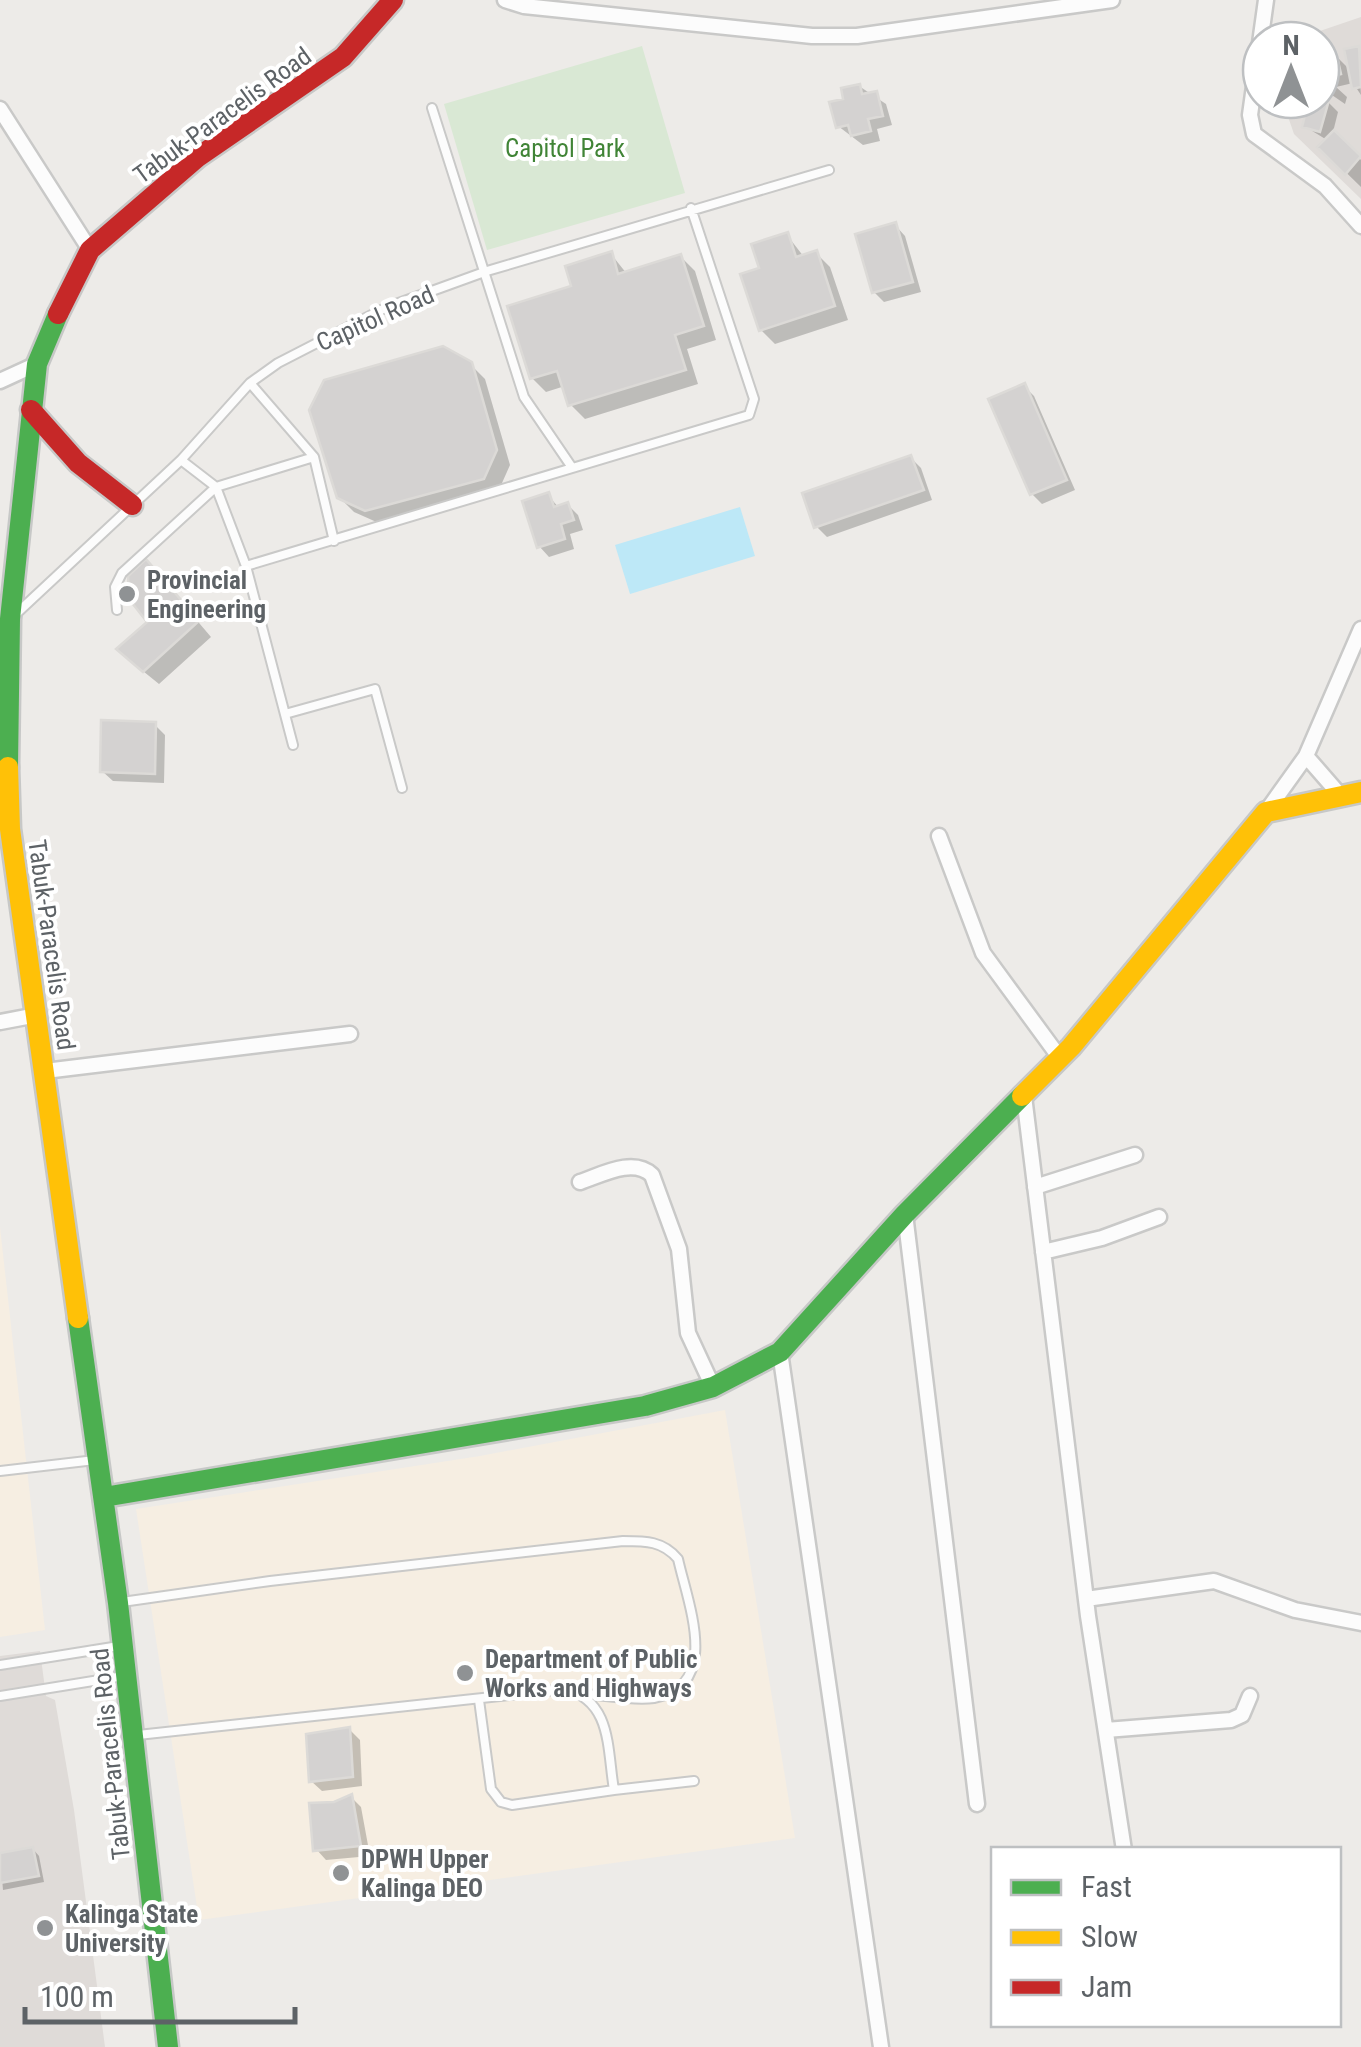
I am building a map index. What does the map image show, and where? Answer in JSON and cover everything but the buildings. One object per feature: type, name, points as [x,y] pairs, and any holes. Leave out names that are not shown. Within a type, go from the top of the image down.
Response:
[{"type":"main road","name":"Tabuk-Paracelis Road","points":[[168,2047],[118,1603],[10,829],[5,622],[36,364],[90,250],[198,157],[343,57],[394,0]]},
{"type":"main road","points":[[30,410],[78,463],[132,505]]},
{"type":"main road","points":[[104,1497],[645,1406],[713,1387],[780,1352],[906,1214],[1060,1058],[1266,812],[1350,793]]},
{"type":"street","points":[[505,0],[524,6],[812,36],[857,36],[1112,0]]},
{"type":"street","points":[[1266,0],[1250,115],[1254,134],[1325,186],[1361,226]]},
{"type":"street","points":[[0,110],[90,250]]},
{"type":"street","points":[[0,381],[36,364]]},
{"type":"street","points":[[1266,812],[1306,756],[1361,629]]},
{"type":"street","points":[[1306,756],[1350,793]]},
{"type":"street","points":[[939,836],[983,953],[1060,1058]]},
{"type":"street","points":[[0,1022],[36,1015]]},
{"type":"street","points":[[44,1070],[350,1034]]},
{"type":"street","points":[[1024,1096],[1086,1599],[1124,1847]]},
{"type":"street","points":[[1035,1187],[1136,1155]]},
{"type":"street","points":[[580,1182],[630,1166],[646,1168],[652,1175],[679,1248],[688,1333],[713,1387]]},
{"type":"street","points":[[906,1214],[976,1804]]},
{"type":"street","points":[[1043,1252],[1102,1238],[1160,1216]]},
{"type":"street","points":[[780,1352],[881,2047]]},
{"type":"street","points":[[1086,1599],[1214,1582],[1294,1610],[1361,1623]]},
{"type":"street","points":[[1106,1730],[1231,1720],[1242,1715],[1250,1696]]},
{"type":"lane","points":[[432,108],[488,271],[524,396],[571,466]]},
{"type":"lane","name":"Capitol Road","points":[[5,622],[181,460],[250,384],[278,363],[385,308],[488,271],[829,170]]},
{"type":"lane","points":[[246,566],[749,416],[754,399],[691,208]]},
{"type":"lane","points":[[250,384],[314,457],[334,541]]},
{"type":"lane","points":[[117,610],[114,587],[122,573],[216,487],[314,457]]},
{"type":"lane","points":[[181,460],[216,487],[246,566],[294,745]]},
{"type":"lane","points":[[285,714],[375,689],[402,788]]},
{"type":"lane","points":[[0,1471],[99,1460]]},
{"type":"lane","points":[[118,1603],[270,1580],[650,1542],[669,1548],[678,1559],[698,1650],[690,1674],[675,1691],[652,1698],[584,1694],[565,1689],[133,1735]]},
{"type":"lane","points":[[0,1665],[123,1645]]},
{"type":"lane","points":[[0,1696],[126,1676]]},
{"type":"lane","points":[[584,1694],[602,1716],[614,1790]]},
{"type":"lane","points":[[478,1700],[492,1789],[501,1802],[512,1805],[694,1781]]},
{"type":"shaded area","points":[[1361,17],[1361,199],[1294,134],[1289,120],[1341,120],[1341,24]]},
{"type":"shaded area","points":[[0,1227],[45,1630],[0,1637]]},
{"type":"shaded area","name":"Department of Public Works and Highways","points":[[725,1410],[795,1838],[199,1920],[136,1509],[480,1456]]},
{"type":"shaded area","name":"Kalinga State University","points":[[40,1651],[46,1696],[55,1700],[74,1810],[105,2047],[0,2047],[0,1656]]},
{"type":"green space","name":"Capitol Park","points":[[642,46],[685,193],[487,250],[444,104]]},
{"type":"water","points":[[740,507],[755,556],[630,594],[615,545]]},
{"type":"traffic: fast","points":[[8,767],[10,619],[37,364],[58,314]]},
{"type":"traffic: fast","points":[[104,1497],[645,1406],[713,1387],[780,1352],[905,1214],[1022,1096]]},
{"type":"traffic: fast","points":[[78,1318],[118,1603],[168,2047]]},
{"type":"traffic: slow","points":[[8,767],[10,829],[78,1318]]},
{"type":"traffic: slow","points":[[1022,1096],[1071,1047],[1266,812],[1361,792]]},
{"type":"traffic: jam","points":[[58,314],[90,250],[198,157],[343,57],[393,0]]},
{"type":"traffic: jam","points":[[31,410],[78,463],[132,505]]},
{"type":"place","name":"Provincial Engineering","points":[[127,594]]},
{"type":"place","name":"Department of Public Works and Highways","points":[[465,1673]]},
{"type":"place","name":"DPWH Upper Kalinga DEO","points":[[341,1873]]},
{"type":"place","name":"Kalinga State University","points":[[45,1928]]}]
